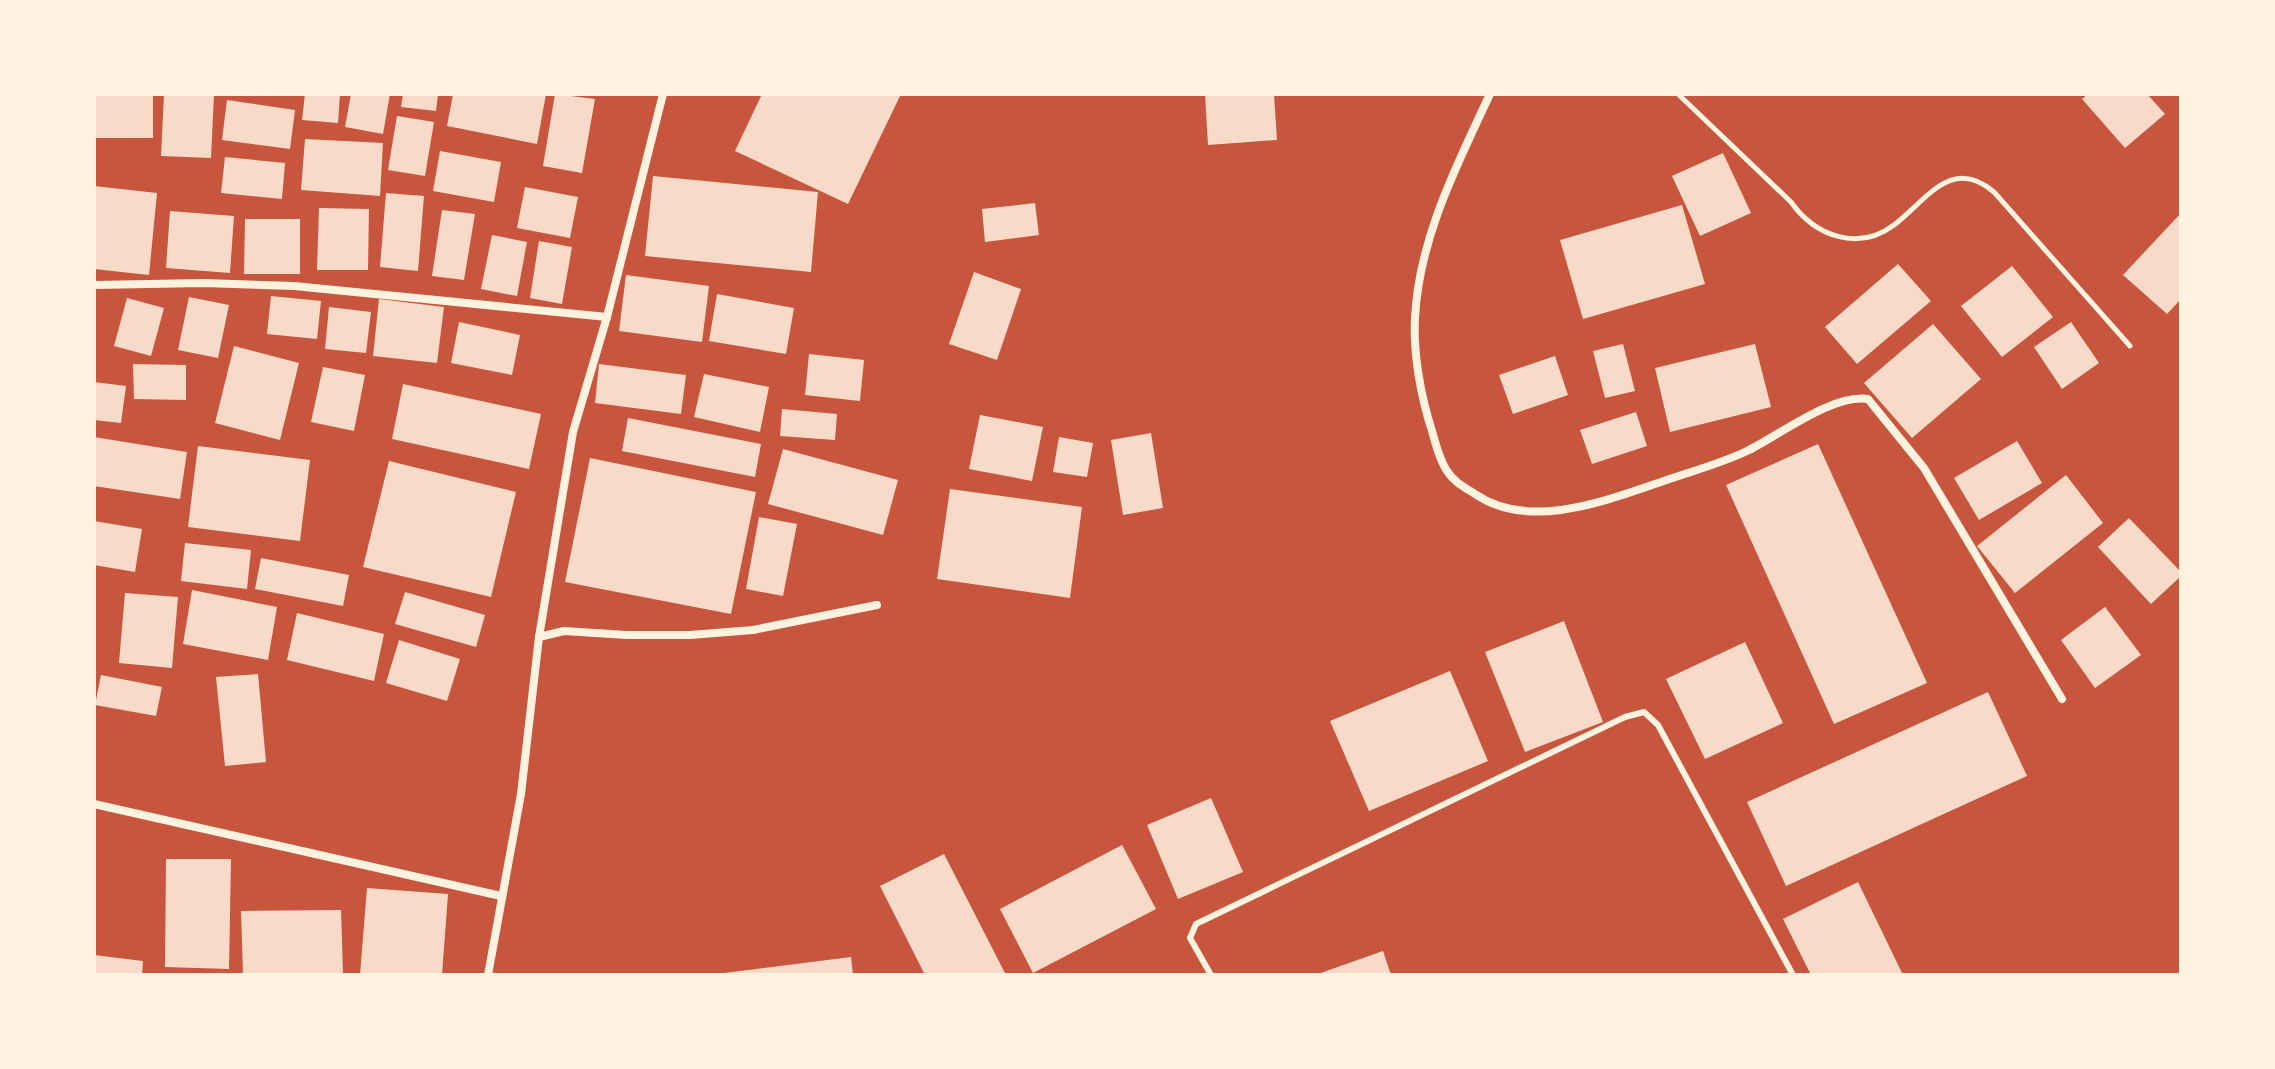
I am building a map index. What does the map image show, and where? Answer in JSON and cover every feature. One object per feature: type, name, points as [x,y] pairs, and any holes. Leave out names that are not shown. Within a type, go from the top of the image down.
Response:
[{"type":"street","points":[[488,975],[521,794],[539,637],[573,432],[607,317],[663,94]]},
{"type":"street","points":[[1490,94],[1445,190],[1424,260],[1415,318],[1418,369],[1428,418],[1442,463],[1455,481],[1481,499],[1505,509],[1538,512],[1607,500],[1743,453],[1854,397],[1868,399],[1924,468],[2062,699]]},
{"type":"street","points":[[94,285],[204,283],[294,286],[607,317]]},
{"type":"street","points":[[539,637],[564,631],[658,635],[753,630],[877,605]]},
{"type":"street","points":[[94,804],[501,896]]},
{"type":"lane","points":[[1211,975],[1190,938],[1196,924],[1625,717],[1644,712],[1658,725],[1793,975]]},
{"type":"path","points":[[1678,94],[1791,202],[1806,221],[1838,237],[1862,238],[1884,231],[1946,181],[1960,178],[1982,183],[1994,192],[2130,346]]},
{"type":"building","points":[[94,94],[153,94],[153,138],[94,138]]},
{"type":"building","points":[[164,94],[214,94],[211,158],[161,156]]},
{"type":"building","points":[[305,94],[340,94],[338,123],[302,120]]},
{"type":"building","points":[[351,94],[390,94],[383,134],[345,127]]},
{"type":"building","points":[[403,94],[438,94],[436,111],[401,107]]},
{"type":"building","points":[[453,94],[546,94],[537,144],[447,126]]},
{"type":"building","points":[[555,94],[595,99],[582,173],[543,166]]},
{"type":"building","points":[[762,94],[901,94],[848,204],[735,151]]},
{"type":"building","points":[[1205,94],[1274,94],[1277,140],[1208,145]]},
{"type":"building","points":[[2088,94],[2147,94],[2165,114],[2125,148],[2082,99]]},
{"type":"building","points":[[227,100],[295,110],[290,149],[222,140]]},
{"type":"building","points":[[397,116],[434,122],[425,176],[388,170]]},
{"type":"building","points":[[305,139],[383,143],[380,196],[301,190]]},
{"type":"building","points":[[440,151],[501,162],[494,202],[433,191]]},
{"type":"building","points":[[1723,153],[1751,213],[1700,236],[1672,176]]},
{"type":"building","points":[[225,157],[285,163],[282,199],[221,193]]},
{"type":"building","points":[[653,176],[818,192],[811,272],[645,256]]},
{"type":"building","points":[[94,186],[157,193],[149,275],[94,269]]},
{"type":"building","points":[[525,187],[578,197],[570,238],[517,228]]},
{"type":"building","points":[[386,193],[424,196],[418,271],[380,267]]},
{"type":"building","points":[[1035,203],[1039,235],[985,242],[982,209]]},
{"type":"building","points":[[1682,205],[1705,284],[1583,319],[1560,240]]},
{"type":"building","points":[[319,208],[369,209],[368,270],[317,270]]},
{"type":"building","points":[[442,210],[475,214],[464,280],[432,276]]},
{"type":"building","points":[[170,211],[234,216],[230,273],[166,268]]},
{"type":"building","points":[[2181,213],[2181,299],[2167,314],[2123,275]]},
{"type":"building","points":[[245,219],[300,219],[300,274],[244,274]]},
{"type":"building","points":[[492,235],[527,242],[517,296],[481,289]]},
{"type":"building","points":[[539,241],[572,247],[562,304],[530,298]]},
{"type":"building","points":[[1898,264],[1931,301],[1857,364],[1825,327]]},
{"type":"building","points":[[2012,266],[2053,317],[2002,357],[1961,306]]},
{"type":"building","points":[[974,272],[1021,289],[997,360],[949,344]]},
{"type":"building","points":[[626,275],[709,286],[702,342],[619,331]]},
{"type":"building","points":[[717,294],[794,308],[786,354],[709,341]]},
{"type":"building","points":[[271,296],[321,301],[317,339],[267,334]]},
{"type":"building","points":[[189,297],[229,305],[218,358],[178,350]]},
{"type":"building","points":[[127,298],[164,308],[151,356],[114,346]]},
{"type":"building","points":[[379,299],[444,307],[437,363],[373,356]]},
{"type":"building","points":[[329,307],[371,312],[366,353],[325,349]]},
{"type":"building","points":[[459,322],[520,335],[512,375],[451,363]]},
{"type":"building","points":[[2071,322],[2099,363],[2062,389],[2034,347]]},
{"type":"building","points":[[1933,324],[1981,379],[1912,438],[1864,383]]},
{"type":"building","points":[[1623,344],[1635,391],[1605,398],[1593,351]]},
{"type":"building","points":[[1755,344],[1771,407],[1670,432],[1655,368]]},
{"type":"building","points":[[234,346],[299,363],[280,440],[215,423]]},
{"type":"building","points":[[809,354],[864,360],[860,401],[805,395]]},
{"type":"building","points":[[1555,356],[1568,395],[1513,414],[1499,375]]},
{"type":"building","points":[[133,364],[186,365],[186,400],[134,399]]},
{"type":"building","points":[[599,364],[686,375],[681,414],[595,403]]},
{"type":"building","points":[[323,367],[365,375],[354,431],[311,422]]},
{"type":"building","points":[[704,374],[769,387],[760,432],[694,417]]},
{"type":"building","points":[[94,382],[126,386],[121,423],[94,420]]},
{"type":"building","points":[[403,384],[541,414],[529,469],[392,439]]},
{"type":"building","points":[[782,409],[837,414],[835,440],[780,436]]},
{"type":"building","points":[[1636,412],[1647,446],[1592,464],[1580,430]]},
{"type":"building","points":[[980,415],[1043,427],[1032,481],[969,469]]},
{"type":"building","points":[[628,418],[761,444],[755,477],[622,451]]},
{"type":"building","points":[[1151,433],[1163,508],[1123,515],[1111,440]]},
{"type":"building","points":[[94,437],[187,452],[180,499],[94,486]]},
{"type":"building","points":[[1059,437],[1093,443],[1087,477],[1053,472]]},
{"type":"building","points":[[2017,441],[2042,483],[1979,520],[1954,478]]},
{"type":"building","points":[[1818,444],[1927,683],[1834,724],[1726,485]]},
{"type":"building","points":[[198,446],[310,460],[300,541],[188,527]]},
{"type":"building","points":[[783,449],[898,480],[883,535],[768,504]]},
{"type":"building","points":[[590,458],[756,492],[731,614],[565,582]]},
{"type":"building","points":[[389,461],[516,492],[491,597],[363,567]]},
{"type":"building","points":[[2066,475],[2103,523],[2015,593],[1977,546]]},
{"type":"building","points":[[950,489],[1082,507],[1070,598],[937,579]]},
{"type":"building","points":[[759,517],[797,524],[783,596],[746,589]]},
{"type":"building","points":[[2129,518],[2181,572],[2181,576],[2151,604],[2098,547]]},
{"type":"building","points":[[94,521],[142,529],[135,572],[94,565]]},
{"type":"building","points":[[185,543],[251,550],[247,589],[181,581]]},
{"type":"building","points":[[261,558],[349,575],[343,606],[255,589]]},
{"type":"building","points":[[192,590],[277,607],[268,660],[183,644]]},
{"type":"building","points":[[405,592],[485,615],[476,647],[395,624]]},
{"type":"building","points":[[125,593],[178,597],[172,668],[119,663]]},
{"type":"building","points":[[2105,607],[2141,655],[2095,688],[2061,640]]},
{"type":"building","points":[[297,613],[384,634],[374,681],[287,660]]},
{"type":"building","points":[[1564,621],[1603,722],[1525,752],[1485,652]]},
{"type":"building","points":[[399,640],[460,659],[447,701],[386,683]]},
{"type":"building","points":[[1745,642],[1783,723],[1705,759],[1666,679]]},
{"type":"building","points":[[1450,671],[1488,761],[1369,811],[1330,721]]},
{"type":"building","points":[[258,674],[266,762],[225,766],[216,677]]},
{"type":"building","points":[[101,675],[162,687],[156,716],[95,705]]},
{"type":"building","points":[[1988,692],[2027,776],[1786,886],[1747,802]]},
{"type":"building","points":[[1211,798],[1243,872],[1178,899],[1147,825]]},
{"type":"building","points":[[1122,845],[1156,909],[1033,973],[1000,909]]},
{"type":"building","points":[[944,854],[1006,975],[925,975],[880,886]]},
{"type":"building","points":[[166,859],[231,859],[229,969],[165,967]]},
{"type":"building","points":[[1858,882],[1903,975],[1811,975],[1783,919]]},
{"type":"building","points":[[367,888],[448,894],[442,975],[360,975]]},
{"type":"building","points":[[341,910],[343,973],[243,975],[241,911]]},
{"type":"building","points":[[1383,951],[1391,975],[1315,975]]},
{"type":"building","points":[[94,955],[143,961],[142,975],[94,975]]},
{"type":"building","points":[[851,957],[853,975],[724,975],[724,973]]}]
